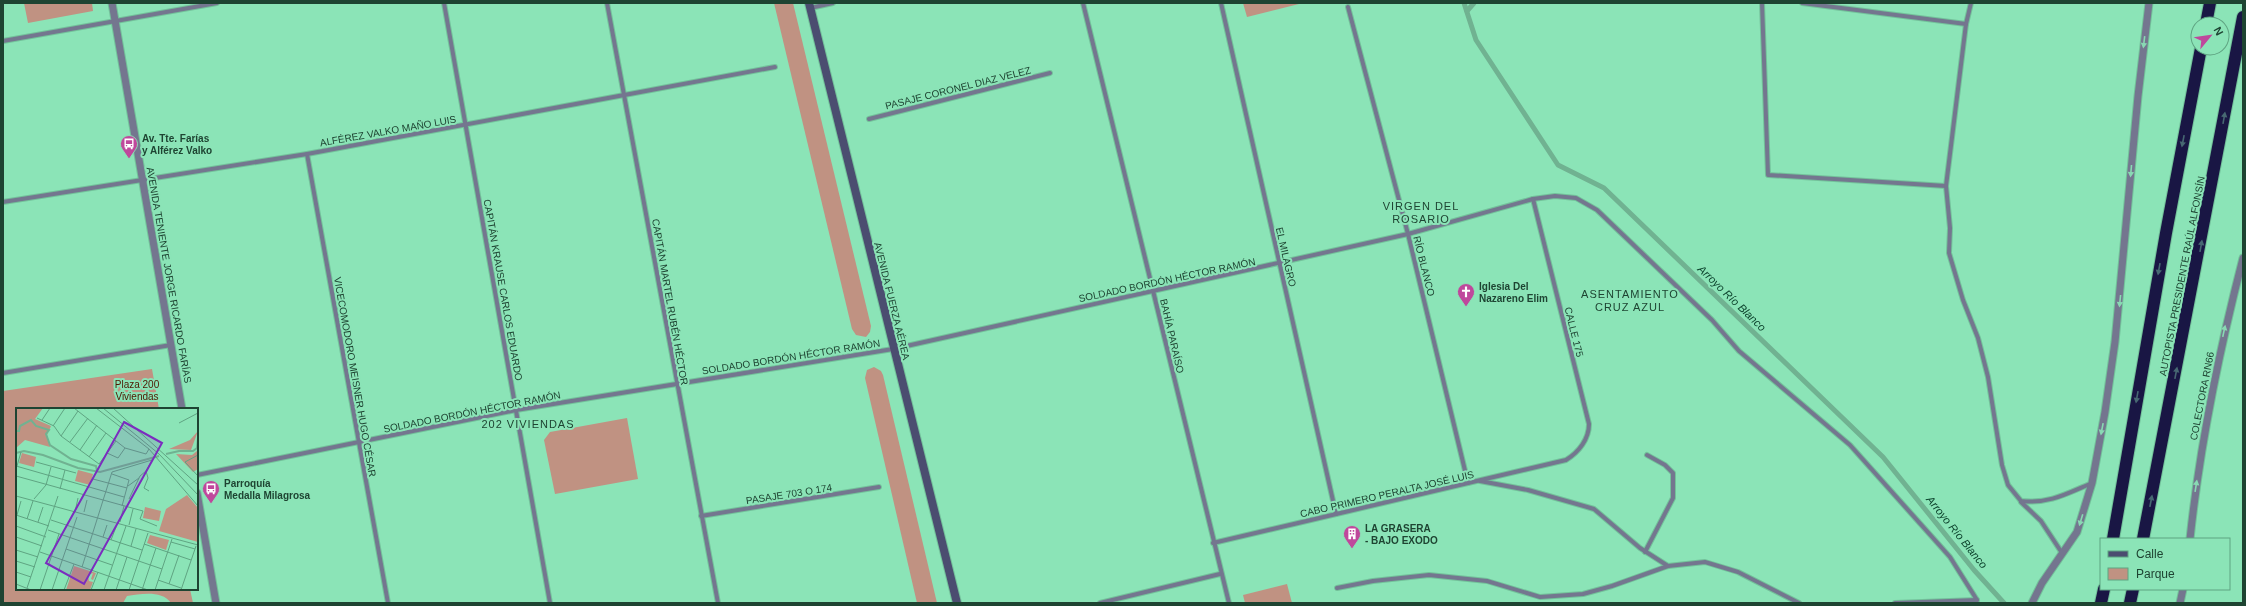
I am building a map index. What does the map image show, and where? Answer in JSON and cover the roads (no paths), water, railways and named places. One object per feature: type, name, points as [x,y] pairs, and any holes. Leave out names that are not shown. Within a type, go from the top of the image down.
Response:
[{"type":"highway","points":[[2208,16],[2210,3]]},
{"type":"highway","name":"AUTOPISTA PRESIDENTE RAÚL ALFONSÍN","points":[[2144,538],[2243,17]]},
{"type":"highway","points":[[2112,538],[2164,240],[2199,56]]},
{"type":"highway","points":[[2101,603],[2104,590]]},
{"type":"highway","points":[[2130,603],[2133,590]]},
{"type":"main road","name":"AVENIDA FUERZA AÉREA","points":[[810,5],[893,349],[957,603]]},
{"type":"street","name":"AVENIDA TENIENTE JORGE RICARDO FARÍAS","points":[[112,3],[182,408]]},
{"type":"street","points":[[3,41],[218,3]]},
{"type":"street","name":"CAPITÁN KRAUSE CARLOS EDUARDO","points":[[444,3],[550,603]]},
{"type":"street","name":"CAPITÁN MARTEL RUBÉN HÉCTOR","points":[[608,3],[718,603]]},
{"type":"street","points":[[810,5],[833,3]]},
{"type":"street","name":"BAHÍA PARAÍSO","points":[[1083,3],[1228,603]]},
{"type":"street","name":"EL MILAGRO","points":[[1221,3],[1336,514]]},
{"type":"street","points":[[1762,3],[1768,175],[1946,186]]},
{"type":"street","points":[[1802,3],[1966,24]]},
{"type":"street","points":[[1971,3],[1966,24],[1946,186],[1950,228],[1949,254],[1963,300],[1978,338],[1988,377],[2002,465],[2008,485],[2050,532],[2062,553]]},
{"type":"street","points":[[2032,603],[2042,583],[2077,532],[2092,483],[2105,412],[2115,342],[2138,96],[2149,3]]},
{"type":"street","name":"RÍO BLANCO","points":[[1348,7],[1408,234],[1468,483]]},
{"type":"street","name":"ALFÉREZ VALKO MAÑO LUIS","points":[[3,202],[142,178],[307,154],[775,67]]},
{"type":"street","name":"PASAJE CORONEL DIAZ VELEZ","points":[[869,118],[1050,73]]},
{"type":"street","name":"VICECOMODORO MEISNER HUGO CÉSAR","points":[[307,154],[388,603]]},
{"type":"street","name":"SOLDADO BORDÓN HÉCTOR RAMÓN","points":[[198,475],[516,410],[893,349],[1408,234],[1533,199],[1555,196],[1576,198],[1597,210],[1712,320],[1739,351],[1850,445],[1950,557],[1977,600],[1895,603]]},
{"type":"street","name":"CALLE 175","points":[[1533,199],[1589,424],[1589,433],[1576,454],[1566,460]]},
{"type":"street","name":"COLECTORA RN66","points":[[2190,538],[2204,434],[2224,329],[2243,258]]},
{"type":"street","points":[[3,373],[171,346]]},
{"type":"street","points":[[1645,552],[1673,498],[1673,473],[1665,465],[1647,455]]},
{"type":"street","name":"CABO PRIMERO PERALTA JOSÉ LUIS","points":[[1213,543],[1566,460]]},
{"type":"street","points":[[1476,481],[1528,490],[1594,509],[1645,552],[1668,566]]},
{"type":"street","points":[[2021,501],[2036,503],[2060,496],[2092,483]]},
{"type":"street","name":"PASAJE 703 O 174","points":[[701,516],[879,487]]},
{"type":"street","points":[[198,499],[216,603]]},
{"type":"street","points":[[1337,588],[1373,581],[1429,575],[1487,581],[1540,597],[1576,594],[1612,586],[1668,566],[1705,562],[1738,572],[1799,603]]},
{"type":"street","points":[[1100,603],[1220,574]]},
{"type":"street","points":[[2180,603],[2183,590]]},
{"type":"waterway","name":"Arroyo Río Blanco","points":[[1464,3],[1476,40],[1558,165],[1604,188],[1883,457],[1974,570],[2004,603]]},
{"type":"waterway","points":[[1467,11],[1474,3]]},
{"type":"place","name":"Av. Tte. Farías y Alférez Valko","points":[[129,159]]},
{"type":"place","name":"Iglesia Del Nazareno Elim","points":[[1466,307]]},
{"type":"place","name":"Parroquía Medalla Milagrosa","points":[[211,504]]},
{"type":"place","name":"LA GRASERA - BAJO EXODO","points":[[1352,549]]},
{"type":"district","name":"VIRGEN DEL ROSARIO","points":[[1421,212]]},
{"type":"district","name":"ASENTAMIENTO CRUZ AZUL","points":[[1630,300]]},
{"type":"district","name":"202 VIVIENDAS","points":[[528,424]]},
{"type":"park label","name":"Plaza 200 Viviendas","points":[[137,390]]}]
